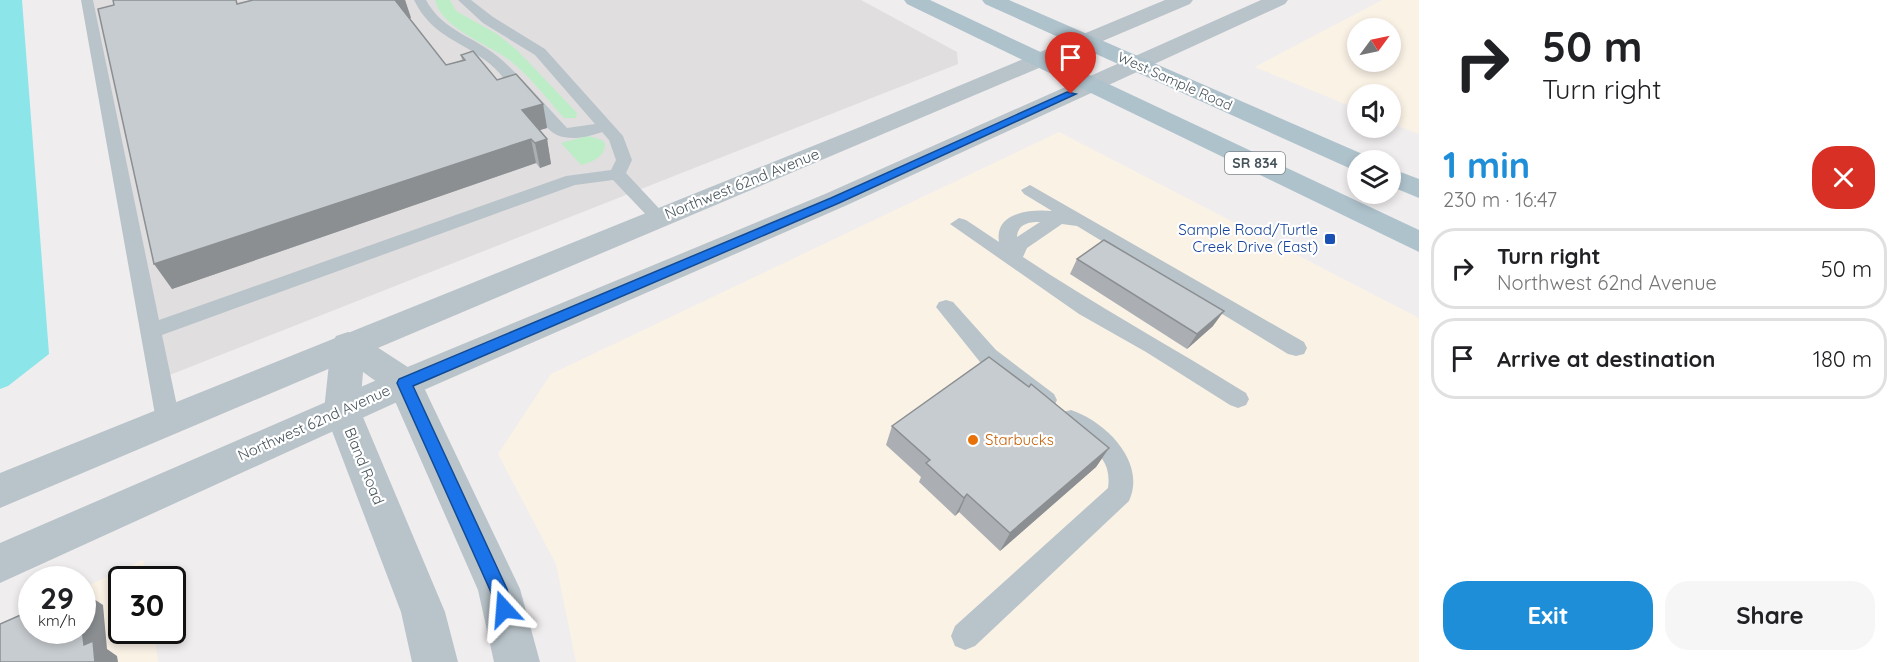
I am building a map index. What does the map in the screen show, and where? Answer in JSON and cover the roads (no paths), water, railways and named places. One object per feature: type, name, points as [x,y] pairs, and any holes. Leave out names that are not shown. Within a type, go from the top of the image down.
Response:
[{"type":"main road","name":"SR 834","points":[[914,0],[1419,242]]},
{"type":"main road","name":"West Sample Road","points":[[992,0],[1347,157]]},
{"type":"main road","points":[[1401,181],[1419,189]]},
{"type":"street","name":"Northwest 62nd Avenue","points":[[0,491],[1183,0]]},
{"type":"street","name":"Northwest 62nd Avenue","points":[[0,564],[342,410],[835,200],[1278,0]]},
{"type":"street","points":[[348,345],[405,383],[499,589],[518,662]]},
{"type":"street","name":"Bland Road","points":[[348,345],[342,410],[423,612],[435,662]]},
{"type":"lane","points":[[87,0],[168,420]]},
{"type":"lane","points":[[420,0],[428,14],[442,29],[495,61],[561,131],[570,134],[583,133],[605,126]]},
{"type":"lane","points":[[464,0],[475,13],[497,28],[534,46],[552,63],[558,75],[617,139],[624,160],[617,174]]},
{"type":"lane","points":[[151,331],[573,180],[617,174]]},
{"type":"lane","points":[[617,174],[659,218]]},
{"type":"lane","points":[[1030,190],[1296,348]]},
{"type":"lane","points":[[1013,256],[1020,244],[1060,217],[1087,225]]},
{"type":"lane","points":[[959,224],[1013,256],[1086,309],[1154,346],[1238,399]]},
{"type":"lane","points":[[946,307],[988,356],[1101,442],[1118,459],[1124,476],[1120,493],[965,636]]},
{"type":"water","points":[[0,0],[22,0],[49,354],[8,386],[0,389]]},
{"type":"place","name":"Sample Road/Turtle Creek Drive (East)","points":[[1330,239]]},
{"type":"place","name":"Starbucks","points":[[973,440]]}]
